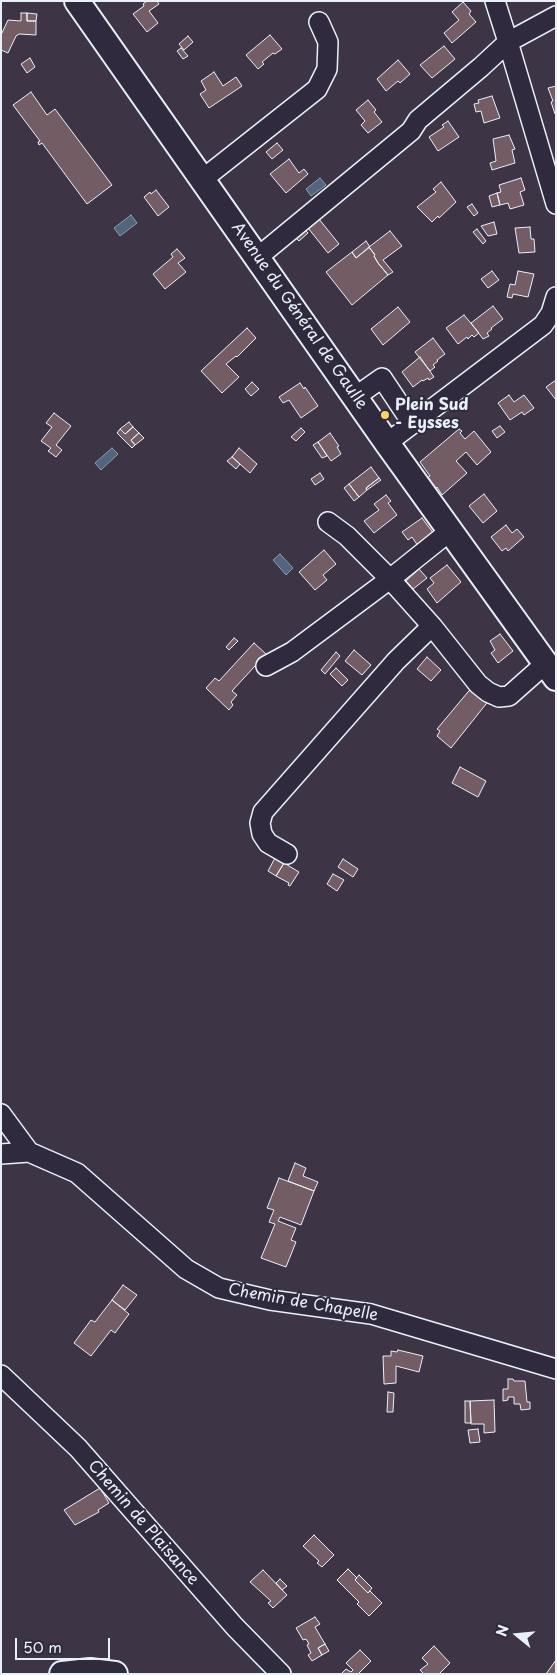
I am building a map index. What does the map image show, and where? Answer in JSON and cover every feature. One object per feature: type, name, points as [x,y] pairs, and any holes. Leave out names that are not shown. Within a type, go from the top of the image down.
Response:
[{"type":"main road","name":"Avenue du Général de Gaulle","points":[[77,1],[387,442],[551,671]]},
{"type":"main road","points":[[62,1674],[90,1671],[115,1674]]},
{"type":"street","points":[[495,1],[556,204]]},
{"type":"street","points":[[258,257],[411,131],[418,120],[508,42],[556,16]]},
{"type":"street","points":[[203,180],[318,89],[327,69],[328,60],[328,42],[319,22]]},
{"type":"street","points":[[479,69],[499,67],[506,69],[518,78]]},
{"type":"street","points":[[387,442],[543,325],[551,313],[556,297]]},
{"type":"street","points":[[355,396],[382,378],[412,423]]},
{"type":"street","points":[[328,522],[347,536],[390,579],[432,626],[478,684],[488,692],[499,697],[509,696],[551,671]]},
{"type":"street","points":[[266,666],[292,652],[390,579],[450,530]]},
{"type":"street","points":[[287,854],[268,842],[262,834],[260,823],[263,812],[396,660],[432,626]]},
{"type":"street","points":[[1,1114],[29,1152]]},
{"type":"street","points":[[1,1154],[29,1152]]},
{"type":"street","name":"Chemin de Chapelle","points":[[29,1152],[77,1173],[186,1269],[219,1288],[270,1300],[371,1314],[556,1369]]},
{"type":"street","name":"Chemin de Plaisance","points":[[1,1375],[78,1448],[235,1627],[281,1674]]},
{"type":"water","points":[[320,178],[326,185],[311,196],[306,189]]},
{"type":"water","points":[[131,215],[137,223],[120,236],[114,228]]},
{"type":"water","points":[[112,448],[118,454],[101,470],[95,463]]},
{"type":"water","points":[[280,554],[293,568],[286,575],[273,560]]},
{"type":"building","points":[[147,1],[157,1],[159,4],[149,11],[158,23],[147,32],[133,14],[144,6],[143,4]]},
{"type":"building","points":[[463,2],[471,11],[469,14],[476,22],[452,43],[444,33],[459,20],[452,12]]},
{"type":"building","points":[[21,13],[27,13],[27,21],[36,21],[36,35],[19,34],[16,36],[8,53],[1,50],[1,35],[8,20],[21,21]]},
{"type":"building","points":[[27,13],[37,14],[36,21],[27,21]]},
{"type":"building","points":[[270,35],[282,49],[275,54],[273,53],[262,62],[264,64],[258,69],[246,55]]},
{"type":"building","points":[[188,36],[193,42],[184,50],[179,44]]},
{"type":"building","points":[[444,46],[455,59],[432,78],[420,65]]},
{"type":"building","points":[[181,48],[188,56],[183,59],[177,51]]},
{"type":"building","points":[[30,58],[35,67],[27,73],[21,64]]},
{"type":"building","points":[[398,60],[410,74],[400,83],[398,81],[386,91],[377,79]]},
{"type":"building","points":[[214,72],[223,86],[236,77],[242,86],[209,108],[200,94],[206,90],[201,81]]},
{"type":"building","points":[[556,86],[556,114],[555,114],[548,88]]},
{"type":"building","points":[[31,92],[47,115],[55,109],[112,185],[87,204],[42,143],[39,145],[38,142],[40,141],[13,105]]},
{"type":"building","points":[[492,96],[500,118],[484,123],[481,111],[476,112],[474,104],[479,103],[478,100]]},
{"type":"building","points":[[368,100],[382,122],[368,133],[361,125],[365,121],[356,110]]},
{"type":"building","points":[[448,121],[459,137],[438,151],[429,137],[444,127],[442,125]]},
{"type":"building","points":[[509,135],[515,149],[512,150],[515,163],[492,170],[490,163],[496,161],[493,139]]},
{"type":"building","points":[[277,143],[283,150],[272,159],[266,152]]},
{"type":"building","points":[[289,159],[299,173],[304,169],[308,174],[286,193],[270,174]]},
{"type":"building","points":[[521,178],[525,190],[520,192],[524,205],[510,209],[508,203],[500,205],[497,193],[501,192],[499,185]]},
{"type":"building","points":[[441,182],[456,202],[432,222],[417,207],[436,192],[433,189]]},
{"type":"building","points":[[156,190],[169,207],[158,216],[144,197]]},
{"type":"building","points":[[497,193],[500,205],[492,207],[489,196]]},
{"type":"building","points":[[472,204],[478,213],[474,216],[467,207]]},
{"type":"building","points":[[319,219],[339,244],[328,253],[308,228]]},
{"type":"building","points":[[494,222],[497,234],[488,236],[481,226]]},
{"type":"building","points":[[530,227],[531,239],[534,239],[535,252],[519,253],[515,228]]},
{"type":"building","points":[[477,229],[486,241],[483,244],[473,232]]},
{"type":"building","points":[[305,230],[308,233],[299,241],[296,238]]},
{"type":"building","points":[[390,231],[402,246],[383,260],[393,272],[388,275],[378,263],[369,247]]},
{"type":"building","points":[[366,241],[370,247],[356,258],[352,252]]},
{"type":"building","points":[[369,247],[378,263],[388,275],[352,305],[326,272],[352,252],[356,258]]},
{"type":"building","points":[[177,249],[185,258],[178,263],[186,272],[165,289],[153,274],[173,257],[171,254]]},
{"type":"building","points":[[492,271],[499,280],[488,288],[481,279]]},
{"type":"building","points":[[518,271],[534,274],[528,297],[513,294],[512,298],[507,297],[510,284],[515,285]]},
{"type":"building","points":[[493,306],[503,319],[491,328],[487,333],[489,336],[483,339],[471,323]]},
{"type":"building","points":[[398,307],[410,322],[383,345],[371,329]]},
{"type":"building","points":[[464,315],[479,333],[474,337],[472,335],[468,339],[467,337],[458,344],[446,328]]},
{"type":"building","points":[[247,328],[256,338],[237,357],[226,364],[239,377],[222,393],[201,371]]},
{"type":"building","points":[[433,338],[445,354],[437,360],[433,365],[435,367],[430,371],[415,352]]},
{"type":"building","points":[[420,357],[434,377],[429,380],[428,378],[422,380],[413,387],[402,372]]},
{"type":"building","points":[[556,380],[556,400],[546,387]]},
{"type":"building","points":[[252,382],[259,389],[251,396],[245,389]]},
{"type":"building","points":[[300,383],[318,406],[301,418],[289,400],[283,403],[279,397]]},
{"type":"building","points":[[509,395],[514,402],[524,395],[534,408],[524,415],[522,412],[510,420],[498,403]]},
{"type":"building","points":[[54,413],[71,426],[56,445],[62,450],[56,457],[48,451],[51,448],[41,441],[52,427],[46,423]]},
{"type":"building","points":[[129,422],[133,427],[125,434],[120,429]]},
{"type":"building","points":[[500,426],[505,432],[497,438],[492,431]]},
{"type":"building","points":[[133,427],[139,433],[131,440],[135,445],[132,448],[117,433],[120,429],[125,434]]},
{"type":"building","points":[[301,428],[305,432],[296,441],[291,437]]},
{"type":"building","points":[[459,429],[462,431],[460,433],[465,439],[474,431],[491,452],[477,465],[466,452],[456,461],[467,473],[442,495],[437,487],[434,490],[426,479],[430,476],[420,462]]},
{"type":"building","points":[[139,433],[144,438],[135,445],[131,440]]},
{"type":"building","points":[[330,433],[339,446],[337,447],[341,454],[331,461],[318,442]]},
{"type":"building","points":[[318,442],[327,456],[322,458],[313,445]]},
{"type":"building","points":[[239,448],[257,464],[250,473],[232,457]]},
{"type":"building","points":[[232,457],[240,464],[236,469],[227,461]]},
{"type":"building","points":[[371,467],[379,478],[366,488],[367,490],[359,497],[349,484]]},
{"type":"building","points":[[320,473],[324,479],[315,485],[311,479]]},
{"type":"building","points":[[379,478],[381,480],[367,490],[366,488]]},
{"type":"building","points":[[349,484],[359,497],[354,501],[344,488]]},
{"type":"building","points":[[484,494],[497,511],[483,523],[469,506]]},
{"type":"building","points":[[386,495],[391,501],[388,503],[397,515],[374,533],[364,521],[379,510],[374,504]]},
{"type":"building","points":[[422,518],[434,534],[418,546],[412,537],[408,540],[402,532]]},
{"type":"building","points":[[506,525],[512,533],[517,529],[524,537],[508,551],[506,548],[502,551],[491,537]]},
{"type":"building","points":[[324,550],[336,564],[323,575],[327,580],[315,590],[299,572]]},
{"type":"building","points":[[447,565],[461,582],[437,603],[427,589],[434,583],[430,578]]},
{"type":"building","points":[[419,569],[427,578],[413,589],[406,581]]},
{"type":"building","points":[[500,634],[513,651],[498,663],[491,653],[495,650],[490,641]]},
{"type":"building","points":[[234,638],[238,641],[229,650],[226,647]]},
{"type":"building","points":[[254,643],[266,654],[232,691],[237,695],[231,702],[233,705],[229,710],[206,688],[215,678],[219,681]]},
{"type":"building","points":[[354,650],[371,665],[362,675],[345,661]]},
{"type":"building","points":[[336,652],[340,656],[325,674],[321,670]]},
{"type":"building","points":[[427,657],[441,670],[431,681],[417,669]]},
{"type":"building","points":[[336,668],[348,680],[342,686],[330,674]]},
{"type":"building","points":[[473,686],[490,699],[451,748],[437,736],[440,731],[437,729]]},
{"type":"building","points":[[460,767],[486,781],[478,797],[452,783]]},
{"type":"building","points":[[275,858],[284,863],[276,876],[268,871]]},
{"type":"building","points":[[343,859],[358,869],[353,877],[338,867]]},
{"type":"building","points":[[284,863],[299,872],[290,886],[288,885],[289,883],[276,876]]},
{"type":"building","points":[[333,874],[344,880],[337,891],[327,884]]},
{"type":"building","points":[[295,1163],[306,1168],[303,1176],[318,1182],[314,1191],[288,1181]]},
{"type":"building","points":[[279,1178],[314,1191],[301,1225],[280,1217],[278,1221],[296,1228],[291,1240],[296,1242],[286,1267],[261,1258],[275,1224],[269,1222],[274,1210],[267,1208]]},
{"type":"building","points":[[123,1285],[137,1295],[125,1310],[112,1300]]},
{"type":"building","points":[[112,1300],[129,1314],[115,1333],[111,1330],[91,1356],[74,1343],[91,1320],[95,1322]]},
{"type":"building","points":[[398,1350],[423,1356],[419,1372],[396,1366],[396,1383],[384,1384],[383,1356],[391,1356],[391,1351],[397,1352]]},
{"type":"building","points":[[508,1379],[525,1381],[527,1402],[530,1402],[530,1409],[521,1410],[520,1404],[514,1404],[514,1397],[508,1397],[508,1400],[503,1401],[503,1389],[508,1389]]},
{"type":"building","points":[[388,1392],[394,1393],[393,1412],[387,1412]]},
{"type":"building","points":[[494,1400],[495,1432],[484,1433],[484,1424],[471,1424],[470,1401]]},
{"type":"building","points":[[465,1401],[470,1401],[471,1423],[465,1423]]},
{"type":"building","points":[[478,1429],[480,1442],[470,1443],[468,1430]]},
{"type":"building","points":[[100,1488],[109,1503],[98,1510],[99,1512],[75,1525],[64,1510]]},
{"type":"building","points":[[314,1535],[334,1555],[322,1567],[317,1563],[319,1561],[303,1546]]},
{"type":"building","points":[[348,1569],[357,1578],[355,1580],[368,1593],[370,1591],[382,1603],[369,1616],[357,1604],[359,1602],[337,1580]]},
{"type":"building","points":[[263,1570],[287,1595],[273,1608],[268,1603],[271,1601],[250,1582]]},
{"type":"building","points":[[359,1575],[372,1588],[368,1593],[355,1580]]},
{"type":"building","points":[[280,1579],[287,1586],[282,1590],[276,1583]]},
{"type":"building","points":[[315,1617],[320,1624],[315,1627],[325,1644],[318,1648],[322,1655],[312,1661],[308,1655],[311,1653],[307,1645],[309,1644],[306,1639],[303,1640],[296,1628]]},
{"type":"building","points":[[325,1644],[329,1651],[322,1655],[318,1648]]},
{"type":"building","points":[[434,1646],[450,1663],[439,1674],[424,1674],[420,1670],[428,1664],[422,1658]]},
{"type":"building","points":[[360,1650],[371,1661],[358,1674],[341,1674],[346,1669],[351,1672],[353,1670],[346,1663]]},
{"type":"building","points":[[556,1660],[556,1674],[546,1674]]},
{"type":"place","name":"Plein Sud - Eysses","points":[[385,415]]}]
